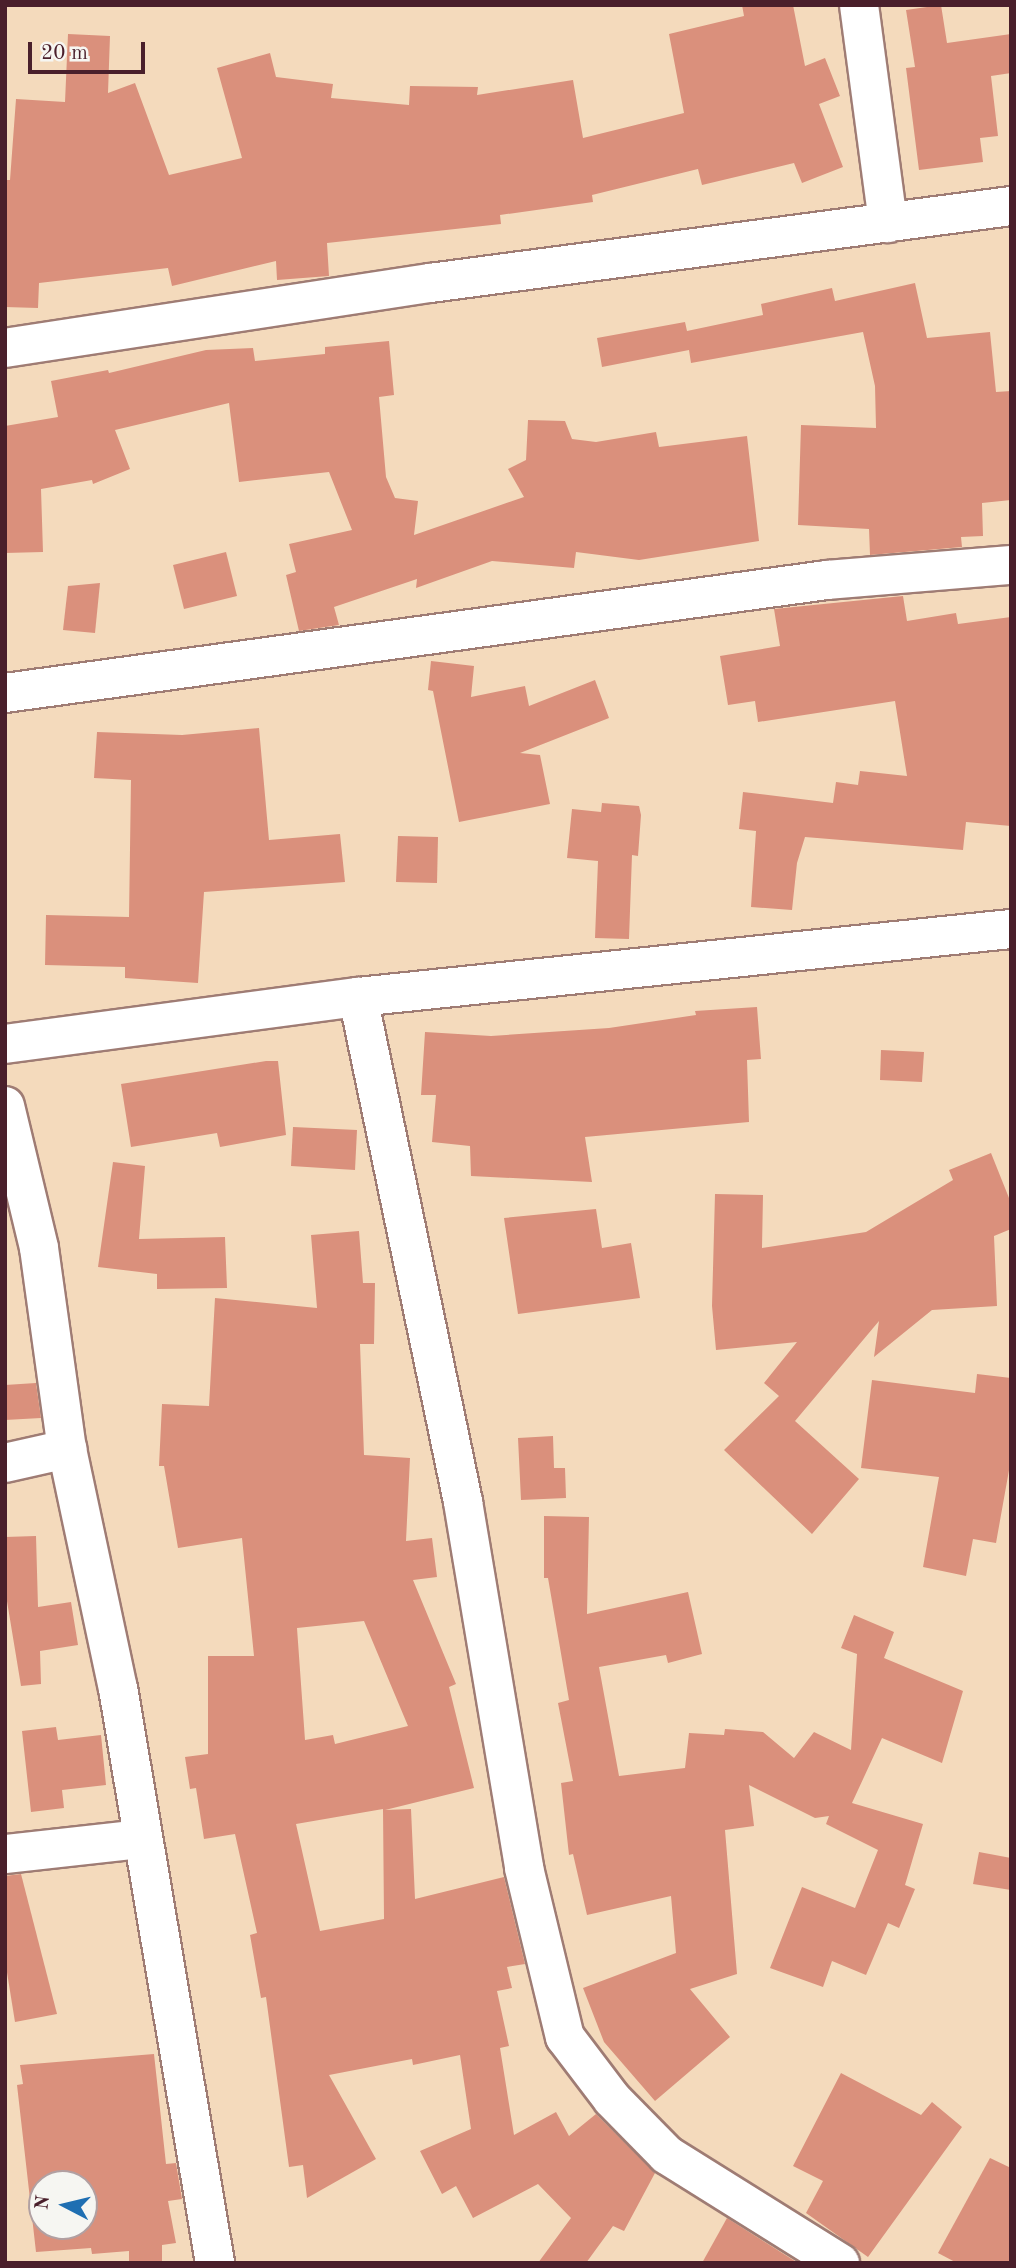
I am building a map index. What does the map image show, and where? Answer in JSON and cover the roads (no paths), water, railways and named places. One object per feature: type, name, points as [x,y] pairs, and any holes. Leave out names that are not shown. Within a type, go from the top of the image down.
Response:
[{"type":"street","points":[[859,5],[888,223]]},
{"type":"street","points":[[5,348],[430,282],[1011,206]]},
{"type":"street","points":[[5,693],[827,580],[1011,565]]},
{"type":"street","points":[[5,1044],[358,997],[1011,929]]},
{"type":"street","points":[[358,997],[463,1502],[524,1868],[565,2037],[612,2099],[667,2155],[840,2263]]},
{"type":"street","points":[[5,1106],[39,1248],[67,1449],[118,1688],[141,1839],[176,2016],[215,2263]]},
{"type":"street","points":[[5,1463],[67,1449]]},
{"type":"street","points":[[5,1854],[141,1839]]}]
